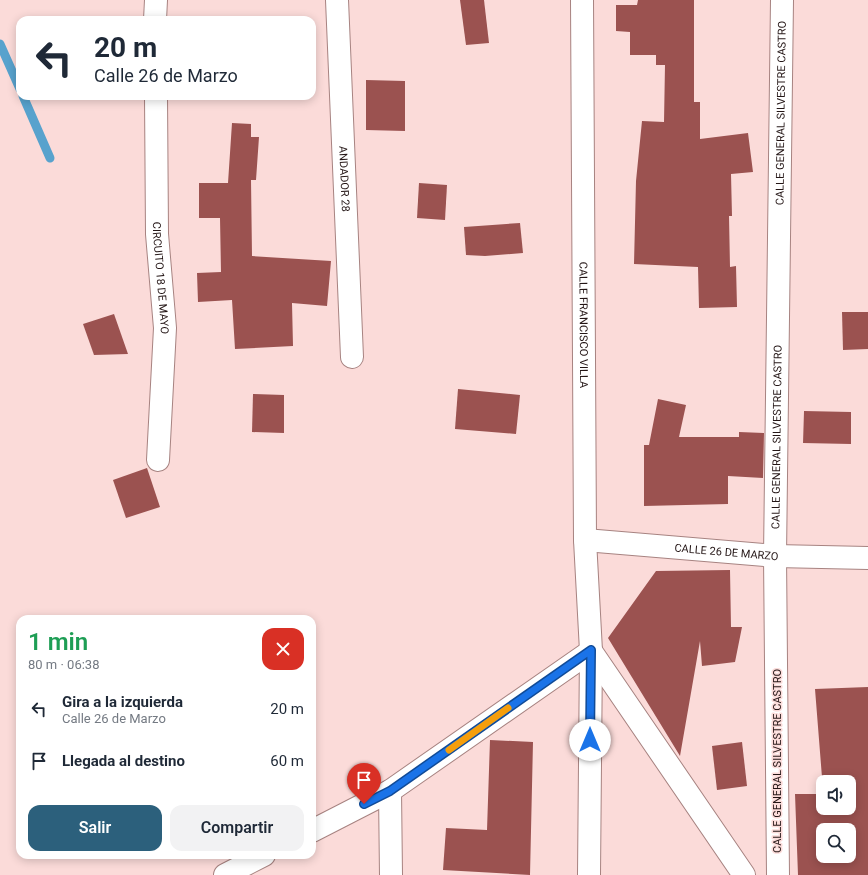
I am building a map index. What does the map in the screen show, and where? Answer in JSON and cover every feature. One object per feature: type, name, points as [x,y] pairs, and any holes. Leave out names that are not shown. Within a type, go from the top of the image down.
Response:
[{"type":"street","points":[[155,16],[156,0]]},
{"type":"street","name":"ANDADOR 28","points":[[337,0],[352,357]]},
{"type":"street","name":"CALLE FRANCISCO VILLA","points":[[582,0],[585,540],[591,650],[589,875]]},
{"type":"street","name":"CALLE GENERAL SILVESTRE CASTRO","points":[[778,875],[775,556],[782,0]]},
{"type":"street","name":"CIRCUITO 18 DE MAYO","points":[[156,100],[157,234],[165,328],[158,460]]},
{"type":"street","name":"CALLE 26 DE MARZO","points":[[585,540],[775,556],[868,558]]},
{"type":"street","points":[[316,829],[390,791],[591,650],[744,875]]},
{"type":"street","points":[[390,791],[391,875]]},
{"type":"street","points":[[225,875],[256,859]]},
{"type":"building","points":[[460,0],[484,0],[489,43],[466,45]]},
{"type":"building","points":[[638,0],[694,0],[694,102],[700,102],[700,139],[748,133],[753,172],[731,174],[732,216],[729,216],[730,267],[736,266],[737,307],[699,308],[698,267],[634,264],[636,181],[642,121],[664,122],[665,65],[656,65],[656,55],[630,55],[630,32],[616,31],[616,5],[637,5]]},
{"type":"building","points":[[366,80],[405,81],[405,131],[366,130]]},
{"type":"building","points":[[232,123],[251,124],[251,137],[259,137],[256,180],[251,180],[252,256],[331,261],[327,306],[292,303],[293,346],[235,349],[232,300],[198,302],[197,273],[221,272],[220,218],[199,218],[199,183],[228,183]]},
{"type":"building","points":[[419,183],[447,185],[445,220],[417,218]]},
{"type":"building","points":[[520,223],[523,253],[485,256],[466,255],[464,227]]},
{"type":"building","points":[[842,312],[868,312],[868,349],[843,350]]},
{"type":"building","points":[[114,314],[128,354],[94,355],[83,324]]},
{"type":"building","points":[[458,389],[520,395],[516,434],[455,429]]},
{"type":"building","points":[[253,394],[284,395],[284,433],[252,432]]},
{"type":"building","points":[[658,399],[686,405],[679,437],[739,437],[739,432],[764,433],[763,478],[728,476],[728,504],[644,506],[644,445],[649,445]]},
{"type":"building","points":[[804,411],[851,412],[851,444],[803,443]]},
{"type":"building","points":[[147,468],[160,507],[126,518],[113,480]]},
{"type":"building","points":[[730,570],[731,627],[742,627],[735,662],[702,666],[700,641],[680,756],[608,638],[656,571]]},
{"type":"building","points":[[868,687],[868,875],[798,875],[795,794],[816,794],[816,815],[856,815],[856,775],[822,775],[815,689]]},
{"type":"building","points":[[490,740],[533,742],[530,875],[443,870],[446,828],[487,830]]},
{"type":"building","points":[[742,742],[747,786],[717,790],[712,746]]},
{"type":"waterway","points":[[0,44],[16,80]]},
{"type":"waterway","points":[[25,100],[50,158]]},
{"type":"slow traffic","points":[[449,750],[508,708]]},
{"type":"route","points":[[364,804],[390,791],[591,650],[590,740]]}]
